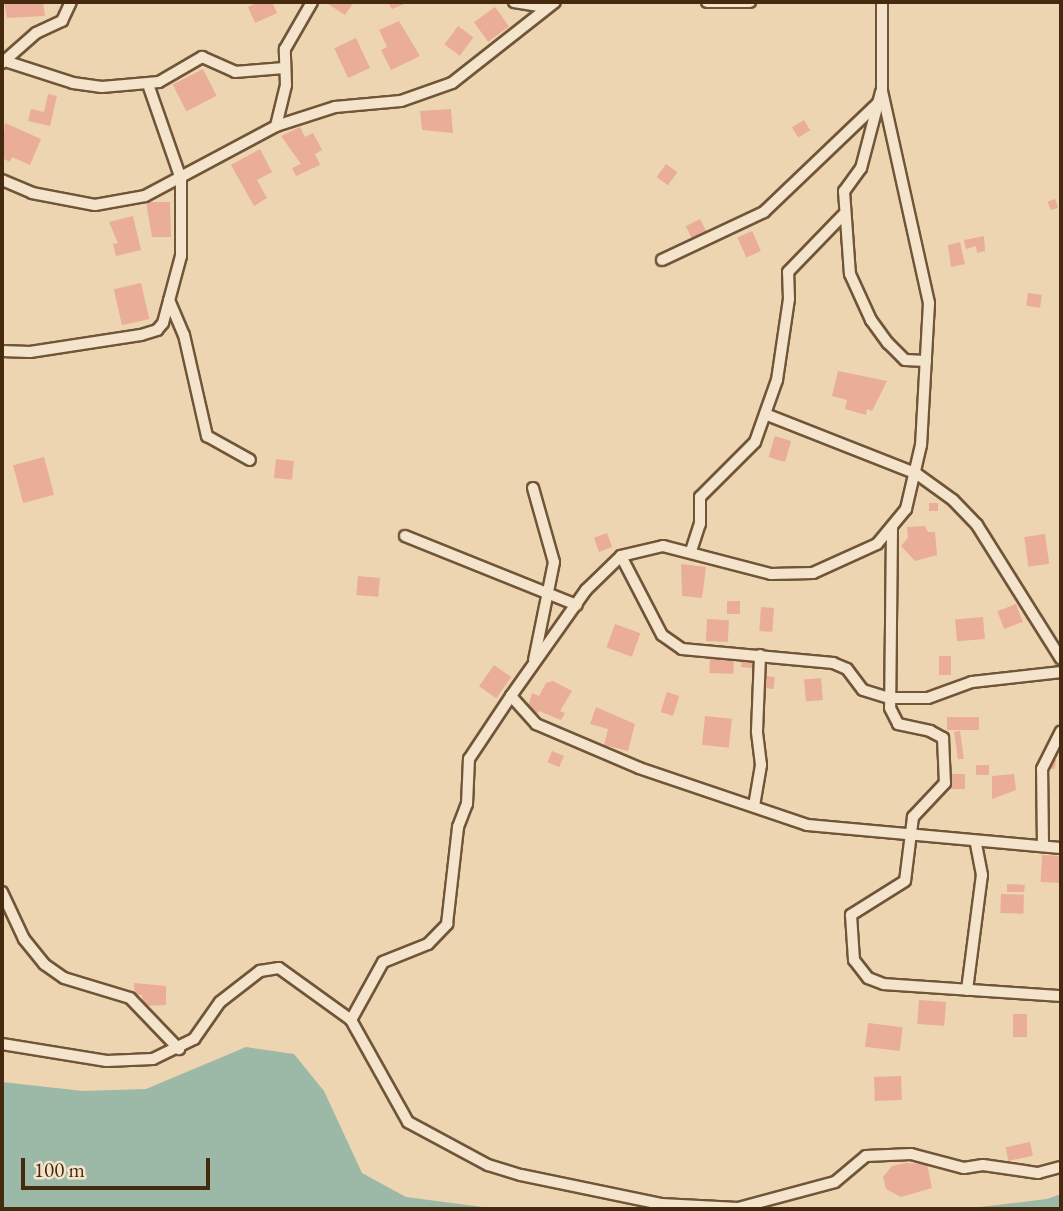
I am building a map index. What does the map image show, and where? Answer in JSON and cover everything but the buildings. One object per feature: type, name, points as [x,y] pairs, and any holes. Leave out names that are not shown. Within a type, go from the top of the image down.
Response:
[{"type":"street","points":[[4,62],[36,33],[62,21],[71,2]]},
{"type":"street","points":[[276,126],[284,95],[285,49],[312,2]]},
{"type":"street","points":[[514,2],[544,7]]},
{"type":"street","points":[[2,180],[32,193],[104,205],[145,196],[181,179],[205,161],[276,126],[335,107],[401,102],[452,83],[499,50],[544,7],[555,2]]},
{"type":"street","points":[[707,2],[750,2]]},
{"type":"street","points":[[351,1020],[383,962],[428,944],[446,924],[458,827],[467,804],[469,759],[577,605],[621,556],[650,547],[691,551],[793,575],[858,556],[892,528],[906,509],[917,474],[926,361],[927,283],[882,91],[882,2]]},
{"type":"street","points":[[4,62],[88,86],[148,84],[173,77],[202,57],[235,72],[284,68]]},
{"type":"street","points":[[2,351],[30,352],[150,333],[163,323],[181,256],[181,179],[148,84]]},
{"type":"street","points":[[882,91],[861,168],[844,191],[843,215],[850,274],[871,320],[905,360],[926,361]]},
{"type":"street","points":[[662,260],[764,212],[878,102]]},
{"type":"street","points":[[691,551],[699,524],[700,497],[755,442],[765,414],[779,367],[788,272],[843,215]]},
{"type":"street","points":[[169,300],[184,335],[207,436],[250,460]]},
{"type":"street","points":[[765,414],[917,474],[977,525],[1061,659]]},
{"type":"street","points":[[533,488],[538,516],[553,549],[550,594],[534,663]]},
{"type":"street","points":[[892,528],[890,698],[898,724],[938,733],[947,754],[942,790],[913,817],[905,881],[851,915],[854,960],[867,978],[884,984],[1061,996]]},
{"type":"street","points":[[405,536],[577,605]]},
{"type":"street","points":[[621,556],[650,616],[672,645],[843,666],[863,690],[890,698],[928,698],[972,682],[1061,672]]},
{"type":"street","points":[[754,806],[761,765],[757,731],[760,655]]},
{"type":"street","points":[[511,696],[536,724],[639,768],[816,827],[976,843],[1061,848]]},
{"type":"street","points":[[1043,846],[1042,769],[1061,731]]},
{"type":"street","points":[[967,990],[982,875],[976,843]]},
{"type":"street","points":[[2,892],[24,939],[44,964],[64,978],[130,998],[179,1049]]},
{"type":"street","points":[[2,1044],[107,1061],[153,1059],[179,1049],[194,1039],[229,994],[270,968],[289,972],[351,1020],[400,1114],[418,1129],[501,1170],[621,1197],[671,1205],[753,1206],[792,1191],[835,1182],[866,1156],[925,1156],[964,1168],[984,1165],[1038,1173],[1061,1167]]},
{"type":"shaded area","points":[[246,1047],[294,1054],[324,1091],[362,1173],[406,1197],[498,1209],[2,1209],[2,1082],[83,1091],[146,1089]]},
{"type":"shaded area","points":[[1061,1194],[1061,1209],[963,1209],[1047,1199]]}]
